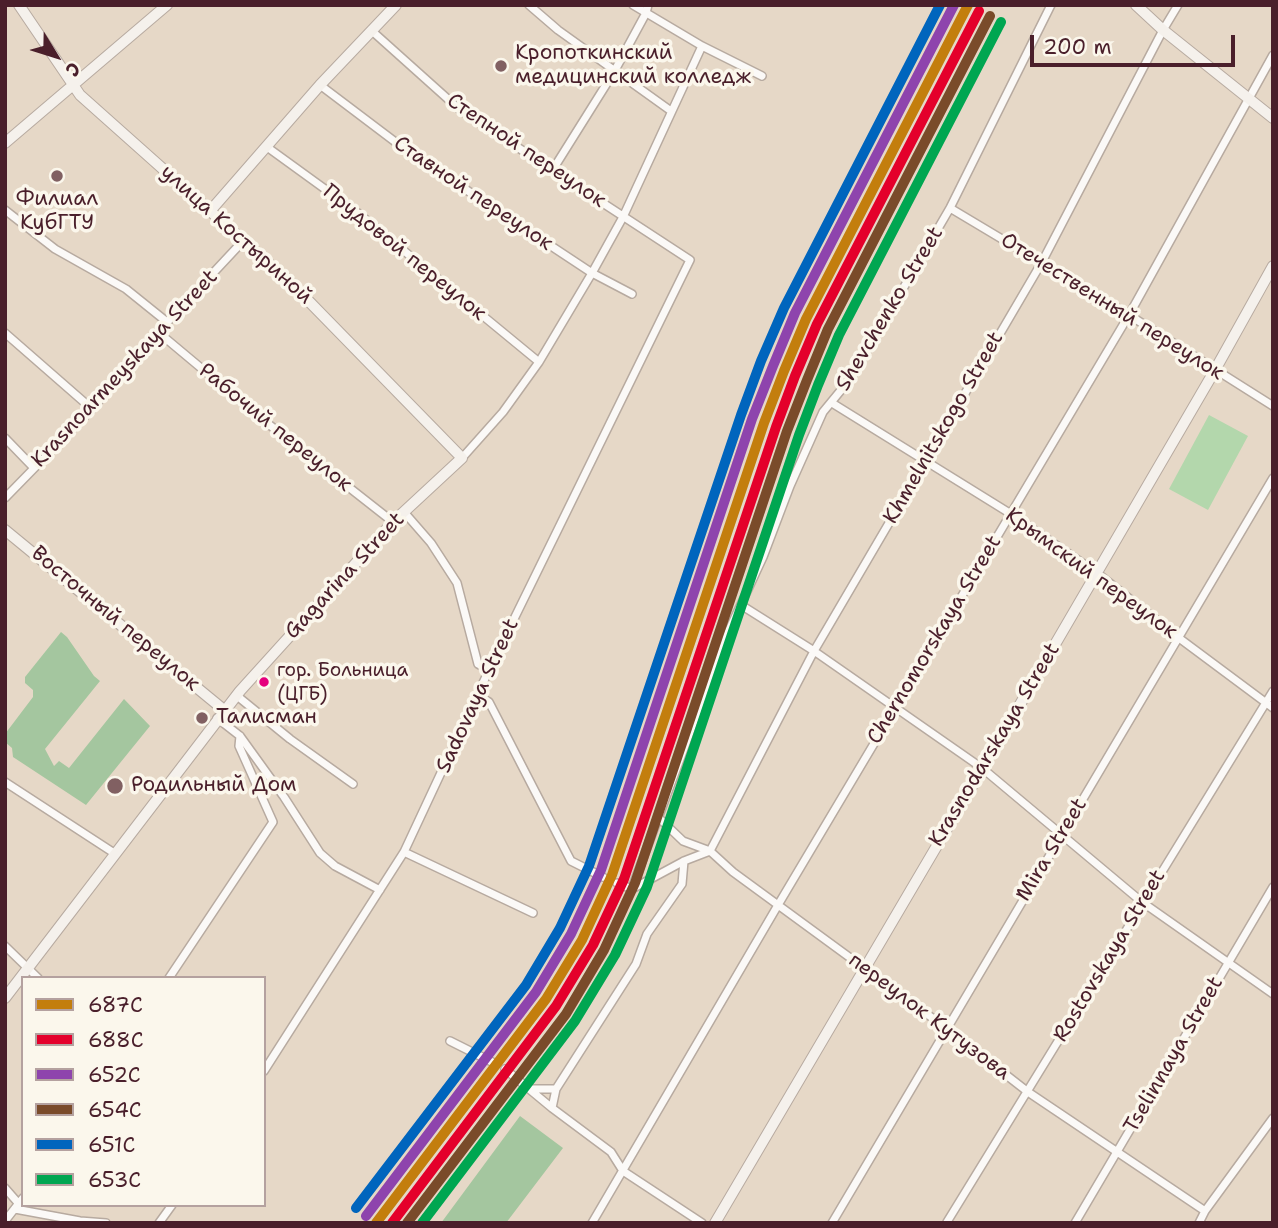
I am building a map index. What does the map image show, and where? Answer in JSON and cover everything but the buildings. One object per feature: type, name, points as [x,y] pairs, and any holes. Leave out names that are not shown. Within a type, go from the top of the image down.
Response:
[{"type":"street","name":"улица Костыриной","points":[[19,5],[72,86],[87,103],[211,210],[330,321],[462,458]]},
{"type":"street","points":[[5,143],[167,5]]},
{"type":"street","points":[[211,210],[320,86],[396,5]]},
{"type":"street","points":[[529,5],[614,72],[671,111]]},
{"type":"street","points":[[634,5],[647,9],[702,46],[762,76]]},
{"type":"street","name":"Shevchenko Street","points":[[632,889],[724,641],[763,557],[823,412],[851,378],[950,208],[1051,5]]},
{"type":"street","points":[[1136,5],[1163,30],[1273,118]]},
{"type":"street","name":"Khmelnitskogo Street","points":[[710,851],[814,651],[1042,261],[1178,5]]},
{"type":"street","points":[[552,171],[614,72],[647,9]]},
{"type":"street","name":"Степной переулок","points":[[372,30],[459,110],[690,260],[668,308]]},
{"type":"street","name":"Gagarina Street","points":[[22,976],[236,695],[393,522],[462,458],[503,412],[539,362],[623,216],[702,46]]},
{"type":"street","name":"Chernomorskaya Street","points":[[592,1223],[1129,315],[1273,55]]},
{"type":"street","name":"Ставной переулок","points":[[320,86],[398,144],[592,273],[632,295]]},
{"type":"street","name":"Прудовой переулок","points":[[267,147],[358,213],[539,362]]},
{"type":"street","name":"Отечественный переулок","points":[[950,208],[1042,261],[1273,406]]},
{"type":"street","points":[[5,210],[55,249],[126,289],[167,322]]},
{"type":"street","name":"Krasnoarmeyskaya Street","points":[[5,498],[92,408],[244,240]]},
{"type":"street","name":"Krasnodarskaya Street","points":[[715,1223],[1097,573],[1273,266]]},
{"type":"street","name":"Sadovaya Street","points":[[266,1067],[404,852],[489,670],[668,308]]},
{"type":"street","name":"Рабочий переулок","points":[[158,332],[262,419],[393,522]]},
{"type":"street","points":[[5,333],[92,408]]},
{"type":"street","name":"Крымский переулок","points":[[832,403],[1011,514],[1097,573],[1269,705]]},
{"type":"street","points":[[5,438],[34,468]]},
{"type":"street","name":"Mira Street","points":[[832,1223],[1273,478]]},
{"type":"street","points":[[404,512],[431,542],[457,583],[478,664],[489,670]]},
{"type":"street","name":"Восточный переулок","points":[[5,530],[224,710]]},
{"type":"street","points":[[741,605],[814,651],[982,768],[1142,902],[1273,994]]},
{"type":"street","name":"Rostovskaya Street","points":[[947,1222],[1142,902],[1269,705],[1273,691]]},
{"type":"street","points":[[236,695],[290,739],[353,784]]},
{"type":"street","points":[[478,696],[489,702],[572,861],[603,877]]},
{"type":"street","points":[[217,718],[240,736],[320,853],[335,866],[380,890]]},
{"type":"street","points":[[170,976],[273,822],[239,746],[240,736]]},
{"type":"street","points":[[5,782],[114,853]]},
{"type":"street","name":"переулок Кутузова","points":[[659,818],[683,841],[710,851],[733,872],[946,1028],[1028,1092],[1205,1211]]},
{"type":"street","points":[[617,883],[632,889],[684,861],[710,851]]},
{"type":"street","points":[[404,852],[533,913]]},
{"type":"street","points":[[552,1108],[556,1089],[636,964],[647,934],[682,884],[684,861]]},
{"type":"street","name":"Tselinnaya Street","points":[[1075,1223],[1273,887]]},
{"type":"street","points":[[5,946],[36,976]]},
{"type":"street","name":"Gagarina Street","points":[[5,998],[21,977]]},
{"type":"street","points":[[450,1041],[492,1062]]},
{"type":"street","points":[[505,1069],[611,1152],[623,1171],[702,1223]]},
{"type":"street","points":[[528,1089],[556,1089]]},
{"type":"street","points":[[1199,1223],[1273,1118]]},
{"type":"street","points":[[5,1188],[19,1204],[5,1222]]},
{"type":"street","points":[[30,1207],[80,1221],[106,1223]]},
{"type":"street","points":[[159,1223],[171,1207]]},
{"type":"green space","points":[[1209,415],[1248,436],[1208,510],[1169,489]]},
{"type":"green space","points":[[61,632],[100,681],[45,749],[54,766],[59,761],[69,768],[124,699],[150,726],[86,805],[13,757],[12,748],[5,742],[5,734],[33,697],[33,690],[25,683],[25,677]]},
{"type":"green space","points":[[520,1116],[563,1148],[506,1223],[441,1223]]},
{"type":"transit line","name":"651С","points":[[356,1208],[526,985],[560,928],[589,866],[761,361],[784,308],[940,5]]},
{"type":"transit line","name":"652С","points":[[366,1216],[536,992],[571,934],[601,870],[752,419],[773,366],[795,313],[954,5]]},
{"type":"transit line","name":"687С","points":[[376,1223],[546,999],[582,940],[612,875],[764,423],[784,371],[806,319],[968,5]]},
{"type":"transit line","name":"688С","points":[[392,1223],[556,1006],[593,945],[624,879],[795,376],[817,324],[979,11]]},
{"type":"transit line","name":"654С","points":[[407,1223],[566,1014],[604,950],[635,883],[787,431],[828,329],[990,16]]},
{"type":"transit line","name":"653С","points":[[422,1223],[575,1021],[615,955],[647,887],[818,385],[839,335],[1001,22]]},
{"type":"place","name":"Кропоткинский медицинский колледж","points":[[501,66]]},
{"type":"place","name":"Филиал КубГТУ","points":[[57,176]]},
{"type":"place","name":"гор. Больница (ЦГБ)","points":[[264,682]]},
{"type":"place","name":"Талисман","points":[[202,718]]},
{"type":"place","name":"Родильный Дом","points":[[115,786]]}]
